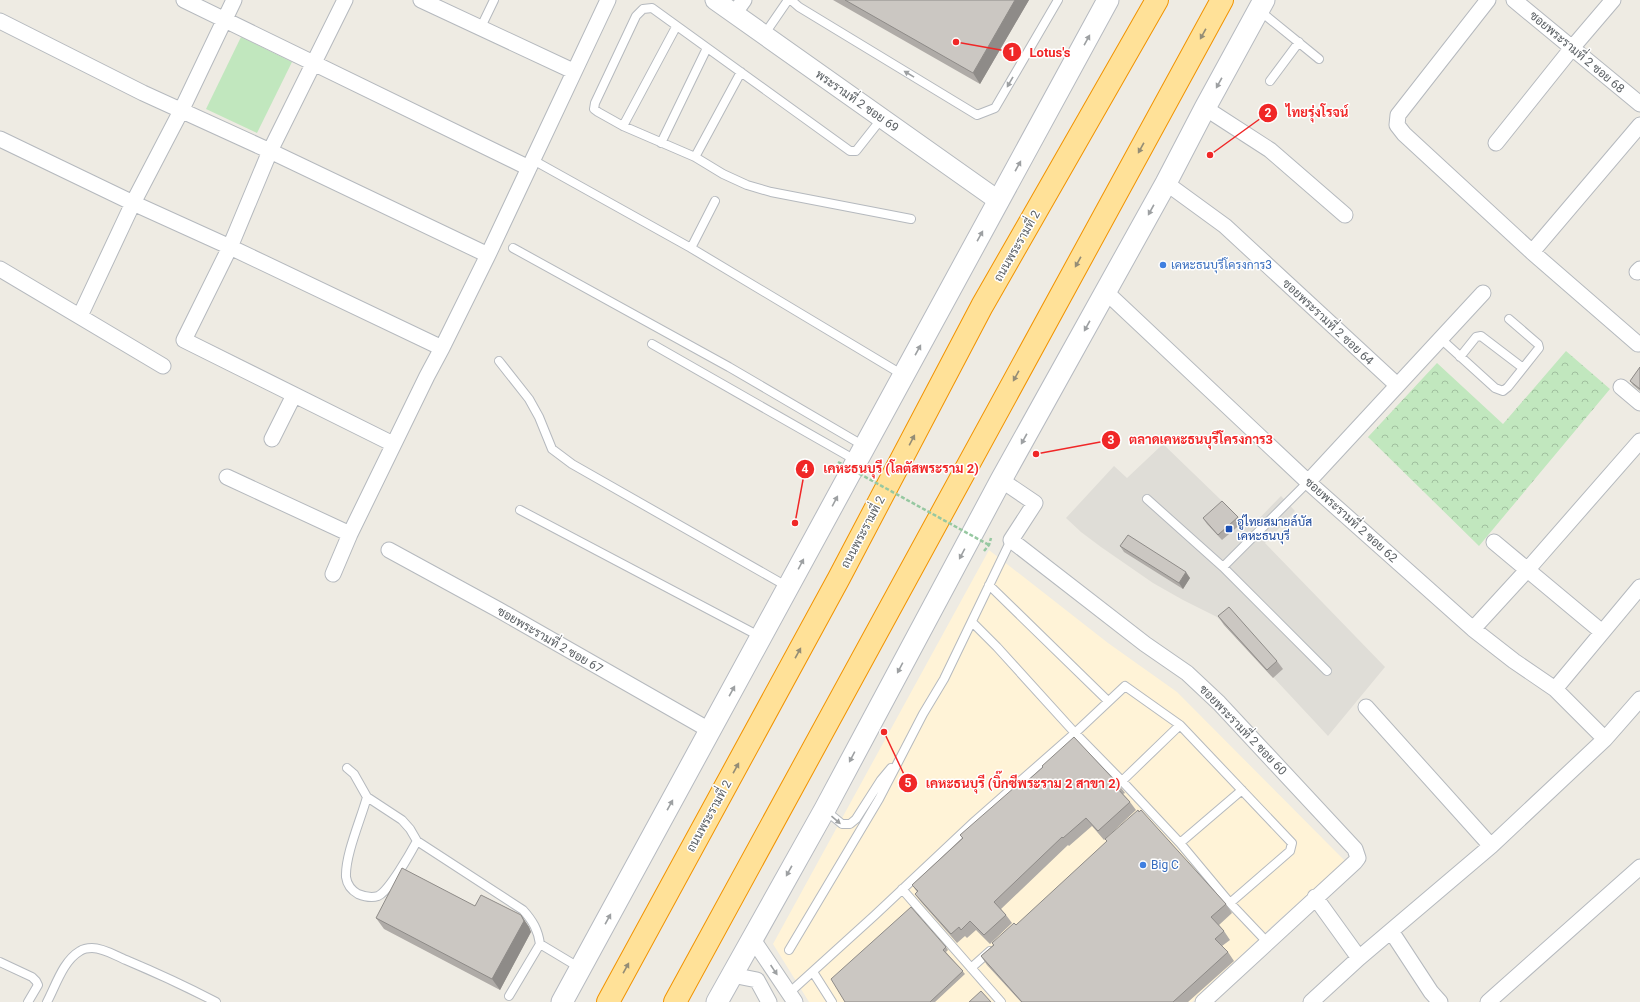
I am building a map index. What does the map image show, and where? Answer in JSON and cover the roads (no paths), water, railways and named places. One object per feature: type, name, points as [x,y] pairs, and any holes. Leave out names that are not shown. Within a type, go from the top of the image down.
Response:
[{"type":"highway","name":"ถนนพระรามที่ 2","points":[[608,1002],[839,578],[982,306],[1157,0]]},
{"type":"highway","points":[[675,1002],[1222,0]]},
{"type":"main road","points":[[562,1002],[789,587],[853,456],[904,375],[1108,0]]},
{"type":"main road","points":[[717,1002],[825,809],[1001,480],[1166,183],[1205,108],[1262,5]]},
{"type":"street","points":[[184,0],[314,64],[531,164]]},
{"type":"street","points":[[80,316],[133,203],[181,111],[234,0]]},
{"type":"street","points":[[346,0],[270,151],[230,247],[184,340],[393,444]]},
{"type":"street","points":[[421,0],[573,71]]},
{"type":"street","points":[[333,574],[350,534],[393,444],[488,255],[573,71],[608,0]]},
{"type":"street","name":"พระรามที่ 2 ซอย 69","points":[[715,0],[739,7],[764,35],[999,201]]},
{"type":"street","points":[[1488,0],[1398,115],[1397,125],[1404,134],[1532,252],[1638,344]]},
{"type":"street","name":"ซอยพระรามที่ 2 ซอย 68","points":[[1514,0],[1640,104]]},
{"type":"street","points":[[1496,142],[1613,0]]},
{"type":"street","points":[[0,21],[181,111],[270,151],[488,255]]},
{"type":"street","points":[[1205,108],[1270,150],[1344,215]]},
{"type":"street","points":[[1532,252],[1640,125]]},
{"type":"street","points":[[0,139],[442,348]]},
{"type":"street","name":"ซอยพระรามที่ 2 ซอย 64","points":[[1166,183],[1225,226],[1397,385]]},
{"type":"street","points":[[0,269],[163,366]]},
{"type":"street","name":"ซอยพระรามที่ 2 ซอย 62","points":[[1106,292],[1308,482],[1473,629],[1514,661],[1555,689],[1605,739]]},
{"type":"street","points":[[1308,482],[1483,293]]},
{"type":"street","points":[[1621,387],[1640,403]]},
{"type":"street","points":[[272,439],[294,394]]},
{"type":"street","points":[[1473,629],[1528,570],[1640,441]]},
{"type":"street","points":[[227,477],[350,534]]},
{"type":"street","points":[[1001,480],[1035,503],[1011,540]]},
{"type":"street","name":"ซอยพระรามที่ 2 ซอย 60","points":[[1011,540],[1145,644],[1187,673],[1219,703],[1355,849],[1358,858],[1355,862],[1315,897],[1204,1002]]},
{"type":"street","points":[[1494,542],[1602,632]]},
{"type":"street","name":"ซอยพระรามที่ 2 ซอย 67","points":[[390,550],[710,730]]},
{"type":"street","points":[[1555,689],[1640,587]]},
{"type":"street","points":[[1311,1002],[1359,958],[1491,846],[1605,739],[1640,699]]},
{"type":"street","points":[[1366,707],[1491,846]]},
{"type":"street","points":[[1488,1002],[1640,867]]},
{"type":"street","points":[[1315,897],[1359,958]]},
{"type":"street","points":[[1391,931],[1431,999]]},
{"type":"street","points":[[752,938],[792,997]]},
{"type":"street","points":[[732,975],[757,980],[769,1002]]},
{"type":"lane","points":[[481,27],[494,0]]},
{"type":"lane","points":[[764,35],[788,0]]},
{"type":"lane","points":[[791,0],[799,7],[977,116],[995,108],[1058,0]]},
{"type":"lane","points":[[1262,5],[1299,42],[1320,59]]},
{"type":"lane","points":[[882,118],[856,151],[850,151],[676,27],[652,8],[643,9],[636,16],[595,103],[594,109],[623,126],[695,157],[723,174],[747,185],[771,192],[911,219]]},
{"type":"lane","points":[[623,126],[676,27]]},
{"type":"lane","points":[[1270,81],[1299,42]]},
{"type":"lane","points":[[661,143],[707,48]]},
{"type":"lane","points":[[695,157],[741,72]]},
{"type":"lane","points":[[531,164],[691,248],[904,375]]},
{"type":"lane","points":[[691,248],[715,201]]},
{"type":"lane","points":[[513,248],[729,367],[853,456]]},
{"type":"lane","points":[[1441,339],[1460,357],[1501,391],[1503,391],[1508,387],[1537,351],[1539,346],[1510,320]]},
{"type":"lane","points":[[1460,357],[1476,337],[1481,336],[1523,368]]},
{"type":"lane","points":[[652,344],[853,456]]},
{"type":"lane","points":[[499,361],[529,399],[539,417],[552,449],[572,464],[789,587]]},
{"type":"lane","points":[[1223,567],[1308,482]]},
{"type":"lane","points":[[1147,498],[1223,567],[1327,671]]},
{"type":"lane","points":[[520,510],[762,637]]},
{"type":"lane","points":[[789,950],[856,838],[944,678],[1011,540]]},
{"type":"lane","points":[[989,586],[1108,701]]},
{"type":"lane","points":[[972,622],[997,647],[1075,733],[1122,781],[1144,810],[1180,843],[1230,903],[1268,943]]},
{"type":"lane","points":[[792,997],[813,972],[975,821],[1075,733],[1125,686],[1180,725],[1292,843],[1290,851],[1230,903]]},
{"type":"lane","points":[[1122,781],[1180,725]]},
{"type":"lane","points":[[825,809],[842,824],[850,824],[856,819],[881,780],[901,757]]},
{"type":"lane","points":[[347,768],[354,774],[367,797],[402,820],[410,828],[418,841],[523,910],[532,920],[536,926],[540,944],[509,996]]},
{"type":"lane","points":[[1180,843],[1242,790]]},
{"type":"lane","points":[[367,797],[349,857],[346,875],[347,884],[356,893],[368,897],[378,896],[385,891],[418,841]]},
{"type":"lane","points":[[902,889],[1001,1002]]},
{"type":"lane","points":[[540,944],[581,968]]},
{"type":"lane","points":[[971,968],[994,946]]},
{"type":"lane","points":[[47,1002],[71,958],[81,950],[92,948],[103,950],[150,970],[216,1002]]},
{"type":"lane","points":[[0,962],[32,977],[36,981],[38,985],[28,1002]]},
{"type":"lane","points":[[813,972],[832,1002]]},
{"type":"place","name":"Lotus's","points":[[956,42]]},
{"type":"place","name":"ไทยรุ่งโรจน์","points":[[1210,155]]},
{"type":"place","name":"เคหะธนบุรีโครงการ3","points":[[1163,265]]},
{"type":"place","name":"ตลาดเคหะธนบุรีโครงการ3","points":[[1036,454]]},
{"type":"place","name":"เคหะธนบุรี (โลตัสพระราม 2)","points":[[795,523]]},
{"type":"place","name":"อู่ไทยสมายล์บัส เคหะธนบุรี","points":[[1229,529]]},
{"type":"place","name":"เคหะธนบุรี (บิ๊กซีพระราม 2 สาขา 2)","points":[[884,732]]},
{"type":"place","name":"Big C","points":[[1143,865]]}]
